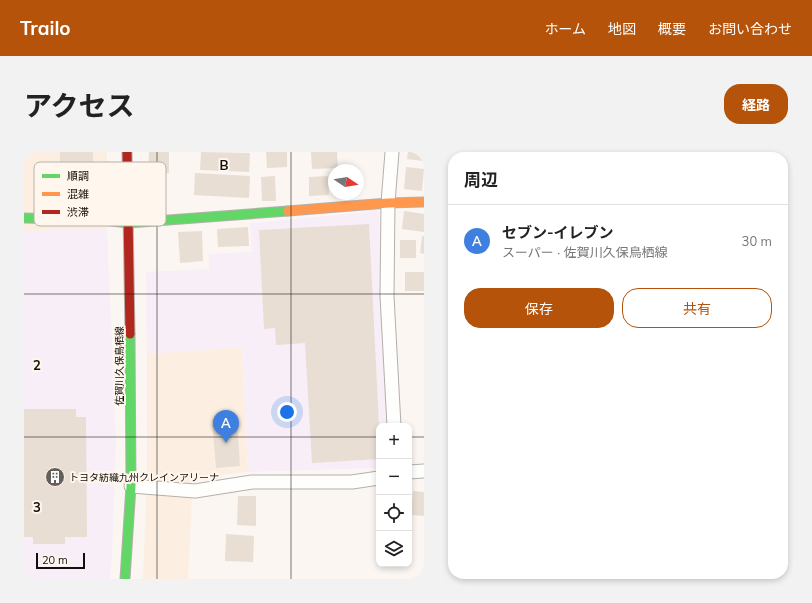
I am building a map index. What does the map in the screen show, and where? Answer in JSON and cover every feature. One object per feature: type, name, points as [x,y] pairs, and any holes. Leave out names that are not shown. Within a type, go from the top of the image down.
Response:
[{"type":"main road","name":"佐賀川久保鳥栖線","points":[[127,152],[127,162]]},
{"type":"main road","points":[[166,220],[388,203],[424,202]]},
{"type":"main road","points":[[24,218],[34,218]]},
{"type":"main road","name":"佐賀川久保鳥栖線","points":[[125,579],[131,486],[130,280],[128,226]]},
{"type":"street","points":[[392,152],[388,203],[387,296],[394,423]]},
{"type":"street","points":[[412,472],[424,471]]},
{"type":"street","points":[[131,486],[195,491],[252,482],[352,482],[376,479]]},
{"type":"shaded area","points":[[24,152],[107,152],[107,162],[34,162],[34,226],[107,226],[107,229],[24,231]]},
{"type":"shaded area","points":[[379,211],[381,299],[388,423],[376,423],[376,468],[248,472],[242,347],[147,354],[146,272],[209,269],[209,254],[252,252],[250,223]]},
{"type":"shaded area","points":[[107,229],[116,440],[110,579],[24,579],[24,231]]},
{"type":"shaded area","points":[[242,347],[248,472],[193,478],[188,579],[143,579],[147,478],[147,354]]},
{"type":"building","points":[[60,152],[93,152],[93,162],[60,162]]},
{"type":"building","points":[[149,152],[169,152],[169,173],[166,173],[166,162],[148,162]]},
{"type":"building","points":[[201,152],[250,153],[249,172],[200,170]]},
{"type":"building","points":[[266,152],[287,152],[287,167],[267,168]]},
{"type":"building","points":[[311,152],[337,152],[338,164],[328,164],[328,168],[312,169]]},
{"type":"building","points":[[408,152],[424,152],[424,161],[407,159]]},
{"type":"building","points":[[406,167],[424,169],[422,191],[404,189]]},
{"type":"building","points":[[195,173],[250,176],[249,198],[194,195]]},
{"type":"building","points":[[275,176],[276,201],[262,201],[261,177]]},
{"type":"building","points":[[328,176],[328,195],[309,196],[309,177]]},
{"type":"building","points":[[404,211],[424,214],[424,232],[402,229]]},
{"type":"building","points":[[369,224],[379,423],[376,423],[376,459],[312,463],[305,343],[276,345],[275,328],[264,329],[259,230]]},
{"type":"building","points":[[248,227],[249,246],[218,247],[217,229]]},
{"type":"building","points":[[202,231],[203,261],[180,263],[178,232]]},
{"type":"building","points":[[422,236],[424,236],[424,254],[420,253]]},
{"type":"building","points":[[400,240],[416,240],[416,258],[400,258]]},
{"type":"building","points":[[405,272],[424,272],[424,291],[405,291]]},
{"type":"building","name":"トヨタ紡織九州クレインアリーナ","points":[[24,409],[76,409],[76,417],[86,417],[87,537],[65,537],[65,544],[33,544],[33,537],[24,537]]},
{"type":"building","points":[[237,418],[240,466],[216,468],[212,420]]},
{"type":"building","points":[[413,491],[424,492],[424,516],[412,515]]},
{"type":"building","points":[[238,496],[256,496],[256,526],[237,525]]},
{"type":"building","points":[[226,534],[254,536],[253,562],[225,561]]},
{"type":"traffic: fast","points":[[166,220],[288,211]]},
{"type":"traffic: fast","points":[[24,218],[34,218]]},
{"type":"traffic: fast","points":[[125,579],[131,486],[130,334]]},
{"type":"traffic: slow","points":[[288,211],[388,203],[424,202]]},
{"type":"traffic: jam","points":[[127,152],[127,162]]},
{"type":"traffic: jam","points":[[128,226],[130,334]]},
{"type":"place","name":"セブン-イレブン","points":[[226,443]]},
{"type":"place","name":"トヨタ紡織九州クレインアリーナ","points":[[55,477]]}]
